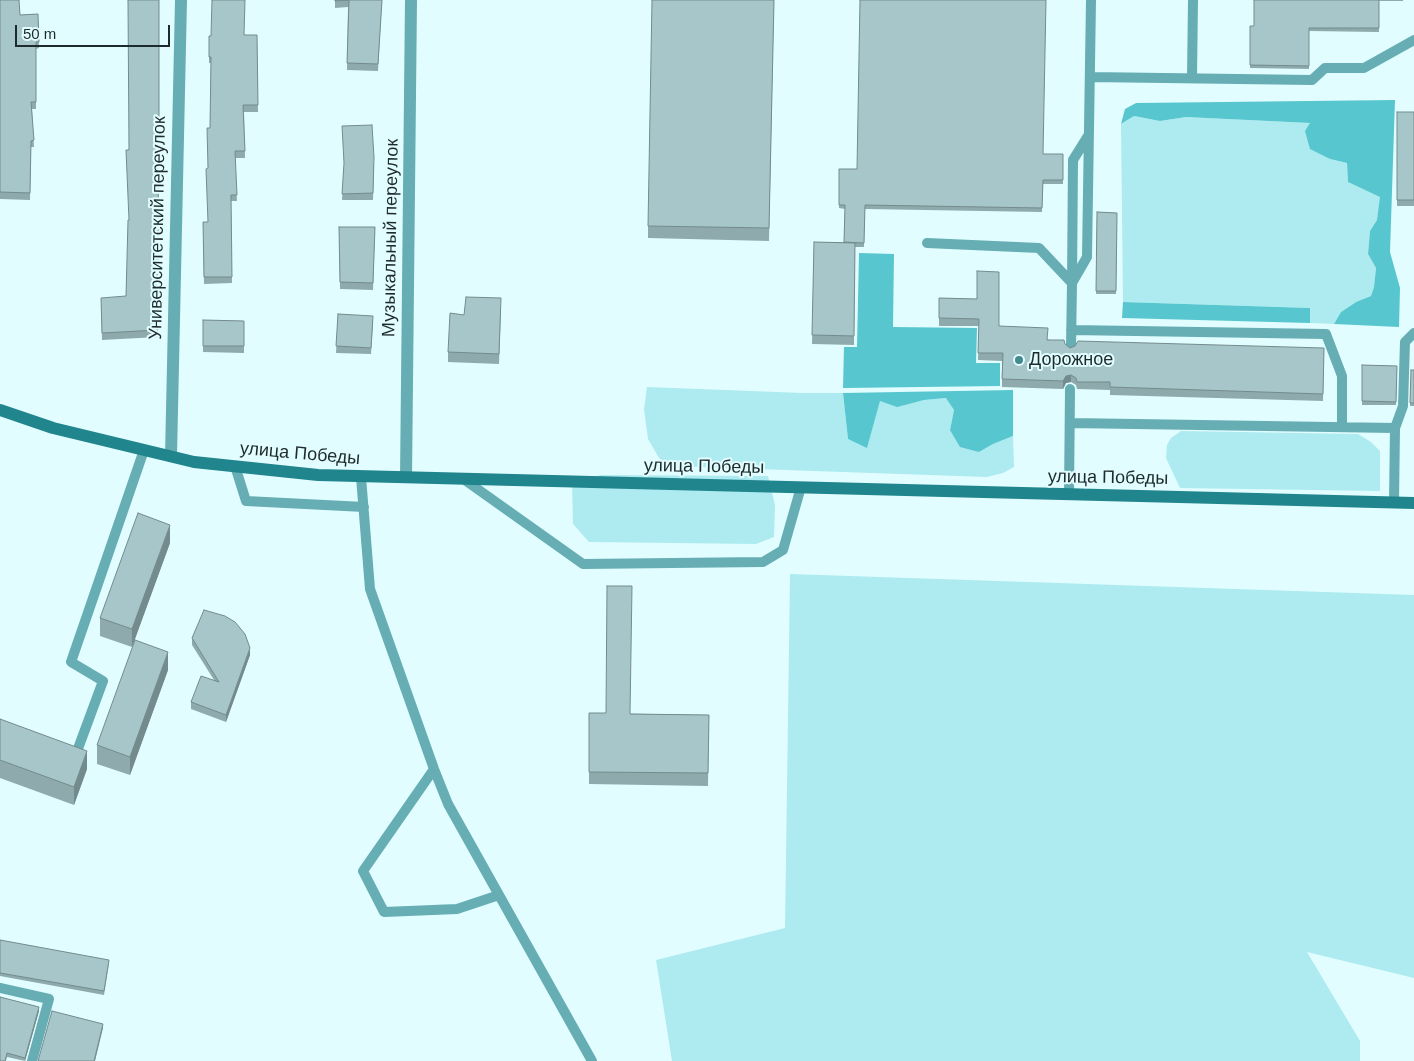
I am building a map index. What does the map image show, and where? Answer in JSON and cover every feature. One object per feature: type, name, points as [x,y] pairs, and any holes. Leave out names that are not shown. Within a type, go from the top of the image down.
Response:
[{"type":"main road","name":"улица Победы","points":[[0,410],[53,428],[194,462],[318,475],[1414,503]]},
{"type":"street","name":"Университетский переулок","points":[[171,456],[181,0]]},
{"type":"street","name":"Музыкальный переулок","points":[[406,477],[411,0]]},
{"type":"lane","points":[[1072,283],[1087,257],[1091,0]]},
{"type":"lane","points":[[1192,78],[1193,0]]},
{"type":"lane","points":[[1090,77],[1312,80],[1325,68],[1364,68],[1414,40]]},
{"type":"lane","points":[[1071,348],[1073,160],[1089,135]]},
{"type":"lane","points":[[927,243],[1039,248],[1072,283]]},
{"type":"lane","points":[[1071,330],[1326,334],[1342,376],[1342,427]]},
{"type":"lane","points":[[1394,502],[1395,428],[1403,406],[1405,342],[1414,333]]},
{"type":"lane","points":[[1068,494],[1070,389]]},
{"type":"lane","points":[[1070,423],[1395,428]]},
{"type":"lane","points":[[59,746],[76,754],[103,681],[71,662],[144,450]]},
{"type":"lane","points":[[235,466],[246,501],[364,507]]},
{"type":"lane","points":[[361,477],[370,589],[434,769],[448,804],[592,1061]]},
{"type":"lane","points":[[462,478],[583,564],[763,562],[783,550],[801,487]]},
{"type":"lane","points":[[434,769],[363,871],[384,912],[457,909],[499,895]]},
{"type":"lane","points":[[0,988],[49,999],[32,1061]]},
{"type":"shaded area","points":[[1395,100],[1390,252],[1400,288],[1399,327],[1334,324],[1341,312],[1356,302],[1371,296],[1376,268],[1368,254],[1370,231],[1377,220],[1380,197],[1348,182],[1347,163],[1330,159],[1310,149],[1305,131],[1310,123],[1186,117],[1160,121],[1134,116],[1121,124],[1125,109],[1136,103]]},
{"type":"shaded area","points":[[1134,116],[1160,121],[1186,117],[1310,123],[1330,159],[1347,163],[1348,182],[1381,197],[1377,220],[1370,231],[1368,254],[1376,268],[1371,296],[1356,302],[1341,312],[1334,324],[1310,323],[1310,308],[1123,302],[1121,124]]},
{"type":"shaded area","points":[[859,253],[894,254],[893,327],[977,328],[976,363],[1000,363],[1000,386],[843,388],[844,347],[857,347]]},
{"type":"shaded area","points":[[1123,302],[1310,308],[1310,323],[1122,318]]},
{"type":"shaded area","points":[[647,387],[843,393],[848,439],[867,447],[880,400],[897,406],[924,400],[947,398],[954,410],[950,430],[979,452],[1013,436],[1014,467],[1003,473],[987,477],[670,466],[659,458],[648,439],[644,409]]},
{"type":"shaded area","points":[[1013,390],[1013,436],[979,452],[960,447],[950,430],[954,410],[946,398],[924,400],[897,407],[880,401],[867,448],[848,439],[843,393]]},
{"type":"shaded area","points":[[1181,431],[1358,434],[1371,442],[1380,451],[1380,491],[1180,488],[1166,458],[1167,445],[1171,438]]},
{"type":"shaded area","points":[[601,475],[768,476],[775,505],[774,537],[756,544],[589,542],[573,524],[572,482]]},
{"type":"shaded area","points":[[790,574],[1414,595],[1414,978],[1307,952],[1360,1041],[1360,1061],[672,1061],[656,960],[785,928]]},
{"type":"building","points":[[0,0],[19,0],[20,15],[38,14],[39,42],[36,42],[36,102],[31,102],[34,140],[31,141],[30,193],[0,192]]},
{"type":"building","points":[[128,0],[159,0],[159,120],[156,120],[159,218],[158,269],[155,269],[158,330],[102,333],[101,298],[126,296],[129,220],[126,150],[129,150]]},
{"type":"building","points":[[212,0],[245,0],[244,35],[257,35],[258,105],[243,105],[245,151],[235,151],[237,195],[231,195],[232,277],[204,277],[203,222],[208,222],[206,169],[208,168],[207,128],[210,128],[211,57],[209,57],[209,36],[211,36]]},
{"type":"building","points":[[349,0],[382,0],[378,64],[347,63]]},
{"type":"building","points":[[652,0],[774,0],[769,228],[648,226]]},
{"type":"building","points":[[860,0],[1046,0],[1043,154],[1063,154],[1063,180],[1043,180],[1042,208],[865,205],[864,243],[844,242],[845,205],[839,205],[839,169],[857,169]]},
{"type":"building","points":[[1254,0],[1379,0],[1379,28],[1309,28],[1309,66],[1250,65],[1250,26],[1254,26]]},
{"type":"building","points":[[1397,112],[1414,112],[1414,200],[1397,200]]},
{"type":"building","points":[[372,125],[374,157],[373,193],[342,194],[344,163],[342,126]]},
{"type":"building","points":[[1097,212],[1117,213],[1116,291],[1096,291]]},
{"type":"building","points":[[339,227],[375,227],[373,283],[340,282]]},
{"type":"building","points":[[814,242],[855,243],[854,336],[812,335]]},
{"type":"building","points":[[977,271],[999,272],[999,326],[1048,328],[1047,340],[1064,340],[1065,344],[1070,348],[1075,346],[1078,341],[1324,348],[1323,394],[1110,387],[1110,382],[1077,382],[1076,378],[1071,375],[1066,376],[1063,381],[1002,379],[1003,353],[978,353],[979,319],[939,318],[939,298],[977,299]]},
{"type":"building","points":[[466,297],[501,298],[499,354],[448,352],[450,313],[464,315]]},
{"type":"building","points":[[338,314],[373,316],[371,348],[336,346]]},
{"type":"building","points":[[203,320],[244,321],[244,346],[203,346]]},
{"type":"building","points":[[1362,365],[1397,366],[1396,402],[1362,401]]},
{"type":"building","points":[[1411,370],[1414,370],[1414,403],[1410,403]]},
{"type":"building","points":[[138,513],[170,525],[132,629],[100,618]]},
{"type":"building","points":[[607,586],[632,586],[630,714],[709,715],[708,773],[589,772],[589,713],[606,713]]},
{"type":"building","points":[[204,610],[225,616],[235,622],[245,634],[250,648],[226,715],[191,702],[201,676],[219,682],[192,638]]},
{"type":"building","points":[[135,640],[168,652],[130,757],[97,745]]},
{"type":"building","points":[[0,719],[87,751],[74,787],[0,760]]},
{"type":"building","points":[[0,940],[109,960],[104,991],[0,973]]},
{"type":"building","points":[[0,997],[39,1007],[25,1058],[7,1053],[5,1061],[0,1061]]},
{"type":"building","points":[[52,1011],[103,1024],[94,1061],[38,1061]]},
{"type":"place","name":"Дорожное","points":[[1019,360]]}]
